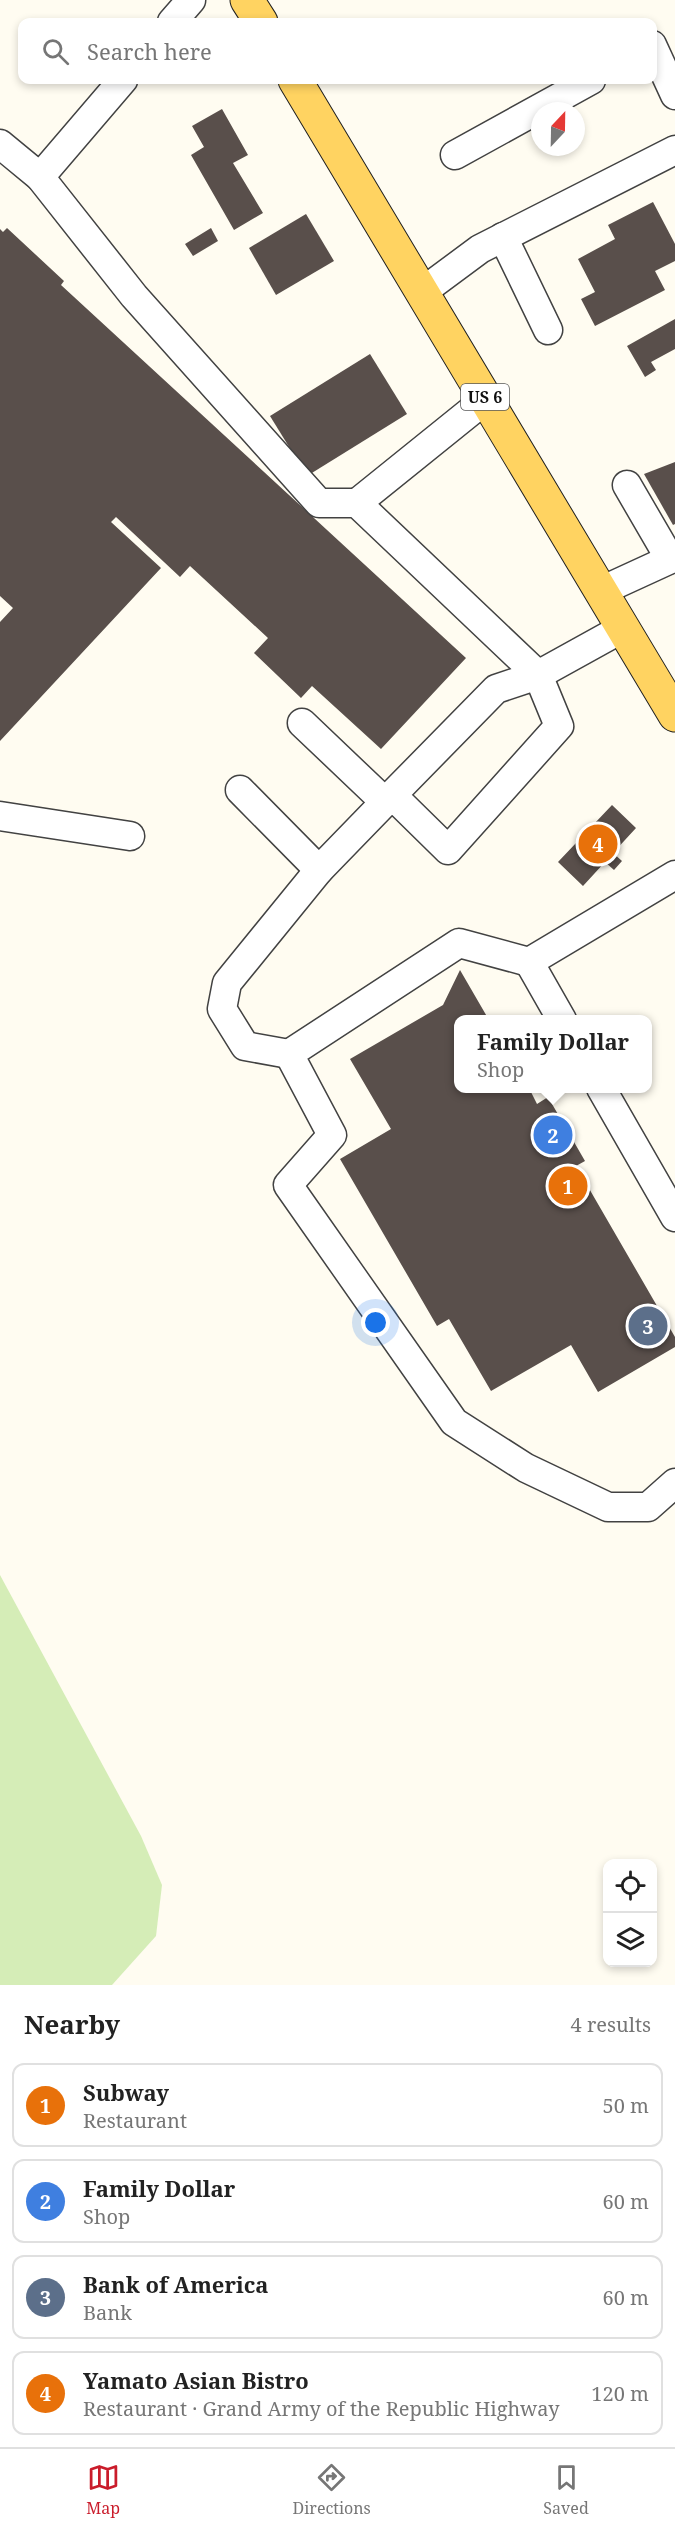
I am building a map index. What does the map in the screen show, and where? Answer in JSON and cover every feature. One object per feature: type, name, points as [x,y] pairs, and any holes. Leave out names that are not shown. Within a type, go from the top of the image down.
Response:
[{"type":"main road","points":[[247,0],[258,18]]},
{"type":"main road","name":"US 6","points":[[297,84],[675,715]]},
{"type":"lane","points":[[175,18],[191,0]]},
{"type":"lane","points":[[657,56],[675,95]]},
{"type":"lane","points":[[40,177],[120,84]]},
{"type":"lane","points":[[455,155],[584,84]]},
{"type":"lane","points":[[0,144],[40,177],[134,297],[319,503],[357,503],[486,399]]},
{"type":"lane","points":[[422,292],[480,249],[675,150]]},
{"type":"lane","points":[[503,237],[548,330]]},
{"type":"lane","points":[[601,591],[672,558],[627,485]]},
{"type":"lane","points":[[302,723],[447,850],[559,726],[538,675],[357,503]]},
{"type":"lane","points":[[623,628],[538,675],[496,689],[319,870],[227,983],[222,1009],[245,1046],[289,1054],[459,944],[529,962],[675,875]]},
{"type":"lane","points":[[240,790],[319,870]]},
{"type":"lane","points":[[0,816],[130,836]]},
{"type":"lane","points":[[529,962],[559,1015]]},
{"type":"lane","points":[[289,1054],[332,1135],[288,1185],[454,1422],[526,1468],[608,1507],[648,1507],[675,1484]]},
{"type":"lane","points":[[603,1093],[675,1217]]},
{"type":"green space","points":[[0,1575],[141,1836],[162,1885],[156,1936],[112,1985],[0,1985]]},
{"type":"building","points":[[222,109],[248,155],[233,163],[263,213],[234,230],[191,155],[204,147],[192,126]]},
{"type":"building","points":[[653,202],[675,244],[675,261],[655,271],[665,290],[595,326],[581,299],[595,292],[578,259],[615,239],[608,225]]},
{"type":"building","points":[[306,214],[334,261],[276,295],[249,248]]},
{"type":"building","points":[[7,228],[64,281],[61,285],[466,658],[381,749],[312,686],[301,698],[254,653],[268,638],[190,566],[180,577],[116,517],[111,522],[161,568],[0,741],[0,622],[13,608],[0,596],[0,229],[3,232]]},
{"type":"building","points":[[211,228],[218,241],[193,256],[185,244]]},
{"type":"building","points":[[675,319],[675,349],[651,362],[656,370],[645,377],[627,346]]},
{"type":"building","points":[[370,354],[407,414],[307,476],[270,416]]},
{"type":"building","points":[[675,462],[675,524],[673,525],[644,474]]},
{"type":"building","points":[[612,805],[636,828],[613,853],[622,861],[614,870],[605,862],[583,886],[558,862]]},
{"type":"building","points":[[460,970],[486,1015],[454,1015],[454,1093],[532,1093],[537,1104],[548,1097],[585,1161],[576,1166],[675,1337],[675,1347],[598,1392],[571,1345],[491,1391],[449,1319],[437,1326],[340,1159],[391,1129],[350,1059],[443,1005]]},
{"type":"place","name":"Yamato Asian Bistro","points":[[598,844]]},
{"type":"place","name":"Family Dollar","points":[[553,1135]]},
{"type":"place","name":"Subway","points":[[568,1186]]},
{"type":"place","name":"Bank of America","points":[[648,1326]]}]
